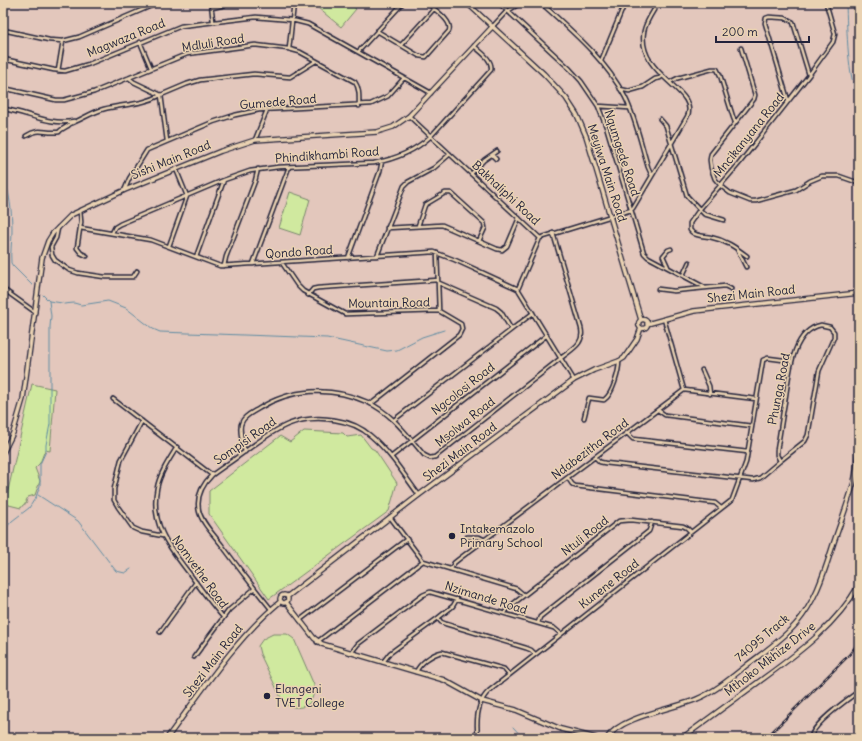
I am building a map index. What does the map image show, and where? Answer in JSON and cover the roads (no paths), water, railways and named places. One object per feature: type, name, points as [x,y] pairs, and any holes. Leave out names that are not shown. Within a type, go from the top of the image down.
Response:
[{"type":"street","points":[[3,30],[48,40],[63,41],[79,37],[158,3]]},
{"type":"street","points":[[211,3],[214,21]]},
{"type":"street","points":[[212,8],[225,5],[227,3]]},
{"type":"street","points":[[289,49],[294,3]]},
{"type":"street","points":[[358,52],[403,3]]},
{"type":"street","points":[[377,31],[401,46],[423,57],[428,55],[450,29],[448,23],[427,3]]},
{"type":"street","name":"Meyiwa Main Road","points":[[467,3],[544,74],[566,98],[577,115],[586,136],[611,216],[641,320]]},
{"type":"street","name":"Nqumgede Road","points":[[500,3],[570,69],[581,81],[598,106],[607,129],[644,253],[668,268],[704,287]]},
{"type":"street","points":[[492,26],[508,11],[521,3]]},
{"type":"street","points":[[541,3],[588,46],[601,61],[620,89],[629,108],[652,176]]},
{"type":"street","points":[[601,61],[625,3]]},
{"type":"street","points":[[540,238],[631,210],[635,206],[672,144],[690,111],[686,99],[670,82],[662,76],[649,61],[646,55],[644,32],[646,24],[658,3]]},
{"type":"street","name":"Mncikanyana Road","points":[[741,48],[755,95],[754,99],[735,122],[710,157],[710,163],[714,176],[721,186],[788,100],[810,75],[830,47],[835,38],[835,31],[826,3]]},
{"type":"street","points":[[401,46],[434,9]]},
{"type":"street","name":"Magwaza Road","points":[[3,59],[58,71],[65,71],[81,67],[181,26],[256,17],[292,20],[308,24],[431,93]]},
{"type":"street","points":[[788,100],[765,23],[766,18],[785,18],[793,22],[810,75]]},
{"type":"street","name":"Sishi Main Road","points":[[3,453],[13,433],[23,399],[42,258],[48,241],[59,226],[71,215],[125,190],[221,150],[255,140],[370,134],[388,129],[400,123],[409,116],[492,26]]},
{"type":"street","points":[[58,71],[63,41]]},
{"type":"street","points":[[140,42],[151,68]]},
{"type":"street","name":"Mdluli Road","points":[[3,88],[60,101],[94,92],[151,68],[193,53],[255,45],[289,49],[300,52],[355,82],[359,90],[359,106]]},
{"type":"street","name":"Phindikhambi Road","points":[[112,234],[115,227],[120,224],[224,180],[258,169],[366,164],[405,154],[431,136],[491,70],[492,64],[474,46]]},
{"type":"street","points":[[3,109],[60,123],[77,120],[102,110],[130,104],[143,103],[200,80],[254,74],[290,77],[316,61]]},
{"type":"street","points":[[670,82],[678,78],[716,69],[720,75],[735,122]]},
{"type":"street","points":[[620,89],[628,91],[638,89],[662,76]]},
{"type":"street","points":[[129,78],[137,84],[161,95]]},
{"type":"street","name":"Gumede Road","points":[[125,190],[129,179],[146,151],[213,122],[235,115],[267,110],[359,106],[371,104],[382,100],[392,93],[404,78]]},
{"type":"street","points":[[161,95],[167,141]]},
{"type":"street","points":[[598,106],[629,108]]},
{"type":"street","points":[[255,140],[267,110]]},
{"type":"street","name":"Bakhaliphi Road","points":[[409,116],[540,238],[518,289]]},
{"type":"street","points":[[26,136],[36,130],[49,133],[59,132],[62,128],[77,120]]},
{"type":"street","points":[[660,120],[666,126],[687,196],[704,214],[724,220]]},
{"type":"street","points":[[471,174],[484,160],[497,151]]},
{"type":"street","points":[[377,256],[401,190],[405,184],[434,168],[450,154]]},
{"type":"street","points":[[492,155],[496,159]]},
{"type":"street","points":[[348,258],[380,171],[382,161]]},
{"type":"street","points":[[253,264],[289,167]]},
{"type":"street","points":[[169,246],[187,196],[176,169]]},
{"type":"street","points":[[224,266],[258,169]]},
{"type":"street","points":[[747,256],[726,242],[700,236],[691,232],[690,223],[699,210],[721,186],[734,195],[752,202],[796,190],[810,181],[822,176],[839,176],[859,183]]},
{"type":"street","points":[[196,257],[224,180]]},
{"type":"street","points":[[418,226],[426,205],[445,193],[451,193],[484,223],[485,228],[479,241]]},
{"type":"street","points":[[80,210],[80,228],[77,248],[81,253],[87,256]]},
{"type":"street","points":[[387,228],[442,225],[497,249],[504,249],[519,218]]},
{"type":"street","points":[[59,226],[56,238],[51,248],[52,255],[55,260],[69,270],[78,273],[105,277],[133,277],[138,271]]},
{"type":"street","name":"Qondo Road","points":[[80,228],[151,240],[217,265],[224,266],[430,252],[437,253],[518,289]]},
{"type":"street","name":"Msolwa Road","points":[[245,452],[240,426],[241,422],[254,411],[278,398],[304,392],[328,392],[345,394],[372,404],[394,420],[424,456],[433,458],[579,344],[583,335],[553,234]]},
{"type":"street","points":[[737,248],[746,267]]},
{"type":"street","points":[[668,268],[663,256],[668,250],[671,249]]},
{"type":"street","points":[[437,253],[439,311]]},
{"type":"street","name":"Mountain Road","points":[[282,262],[297,285],[308,295],[347,314],[439,311],[460,322],[463,328],[461,333],[372,404]]},
{"type":"street","points":[[683,275],[689,262]]},
{"type":"street","points":[[308,295],[313,289],[318,288],[438,282],[496,308],[501,312],[511,329]]},
{"type":"street","points":[[658,289],[674,291],[725,286],[731,289]]},
{"type":"street","points":[[3,289],[35,312]]},
{"type":"street","points":[[518,289],[574,380]]},
{"type":"street","name":"Shezi Main Road","points":[[641,328],[646,328],[647,324],[694,311],[859,293]]},
{"type":"street","points":[[394,420],[533,312]]},
{"type":"street","points":[[663,319],[684,390],[756,399]]},
{"type":"street","points":[[641,320],[645,320],[647,324]]},
{"type":"street","name":"Shezi Main Road","points":[[288,596],[326,565],[574,380],[594,370],[620,361],[626,355],[641,328],[639,325],[641,320]]},
{"type":"street","name":"Phunga Road","points":[[817,326],[826,326],[832,329],[834,337],[819,371],[808,435],[805,441],[780,461],[776,452],[791,361],[801,340],[811,329],[817,326]]},
{"type":"street","name":"Ngcolosi Road","points":[[391,457],[547,335]]},
{"type":"street","name":"Kunene Road","points":[[482,700],[489,691],[535,654],[732,500],[745,467],[762,365],[765,359],[768,358],[791,361]]},
{"type":"street","points":[[584,418],[589,398],[604,400],[608,397],[618,373],[620,361]]},
{"type":"street","points":[[702,370],[710,394]]},
{"type":"street","name":"Ndabezitha Road","points":[[451,569],[456,561],[684,390]]},
{"type":"street","points":[[113,399],[177,447],[212,476]]},
{"type":"street","points":[[658,410],[665,416],[752,426]]},
{"type":"street","name":"Sompisi Road","points":[[271,609],[254,589],[201,517],[198,505],[199,495],[204,484],[212,476],[272,432],[286,425],[307,419],[322,418],[340,420],[357,427],[370,435],[391,457],[419,495]]},
{"type":"street","points":[[142,421],[121,460],[114,489],[114,500],[135,530],[155,536],[163,536]]},
{"type":"street","points":[[627,433],[631,438],[636,439],[748,452]]},
{"type":"street","name":"74095 Track","points":[[607,738],[612,731],[624,724],[655,712],[697,699],[707,694],[723,684],[776,642],[796,624],[819,587],[843,515],[857,467],[859,433]]},
{"type":"street","name":"Nomvethe Road","points":[[177,447],[162,473],[157,488],[156,513],[163,536],[172,551],[223,617]]},
{"type":"street","points":[[595,457],[600,462],[605,463],[756,480],[780,461]]},
{"type":"street","points":[[568,478],[575,486],[715,503],[721,508]]},
{"type":"street","points":[[390,517],[423,561],[517,589],[524,595]]},
{"type":"street","name":"Ntuli Road","points":[[505,613],[509,607],[619,521],[625,519],[683,526],[688,528],[691,532]]},
{"type":"street","points":[[538,623],[540,617],[649,531],[652,522]]},
{"type":"street","points":[[467,537],[479,537],[485,540]]},
{"type":"street","points":[[300,620],[407,539]]},
{"type":"street","points":[[317,642],[423,561]]},
{"type":"street","points":[[160,632],[196,582]]},
{"type":"street","name":"Mthoko Mkhize Drive","points":[[682,738],[816,638],[840,613],[859,584]]},
{"type":"street","name":"Nomvethe Road","points":[[194,657],[233,605],[254,589]]},
{"type":"street","name":"Nzimande Road","points":[[351,653],[358,644],[427,592],[436,593],[538,623],[557,629],[561,634]]},
{"type":"street","points":[[286,602],[288,600],[288,596],[282,595],[280,597],[281,601],[286,602],[317,642],[452,683],[482,700],[516,710],[560,729],[596,738]]},
{"type":"street","points":[[383,662],[390,653],[438,618],[453,606],[457,600]]},
{"type":"street","name":"Shezi Main Road","points":[[167,738],[242,639],[255,624],[281,601]]},
{"type":"street","points":[[438,618],[441,622],[446,624],[526,648],[535,654]]},
{"type":"street","points":[[416,672],[423,662],[436,653],[442,652],[504,669],[509,675]]},
{"type":"street","points":[[811,738],[812,732],[823,721],[859,691]]},
{"type":"street","points":[[478,738],[478,716],[482,700]]},
{"type":"waterway","points":[[846,3],[847,39],[850,66],[852,79],[859,100]]},
{"type":"waterway","points":[[3,175],[11,210],[11,263],[32,285]]},
{"type":"waterway","points":[[43,295],[49,301],[62,303]]},
{"type":"waterway","points":[[3,531],[12,521],[29,508],[36,497],[40,486],[40,464],[46,451],[50,424],[51,316],[49,301]]},
{"type":"waterway","points":[[64,304],[74,303],[81,305],[108,301],[126,308],[153,329],[160,332],[327,338],[387,351],[397,350],[422,337],[444,330]]},
{"type":"waterway","points":[[38,495],[78,521],[116,571],[125,573],[131,569]]},
{"type":"waterway","points":[[513,727],[523,738]]},
{"type":"railway","points":[[766,738],[849,655],[859,642]]},
{"type":"place","name":"Intakemazolo Primary School","points":[[452,536]]},
{"type":"place","name":"Elangeni TVET College","points":[[267,696]]}]
